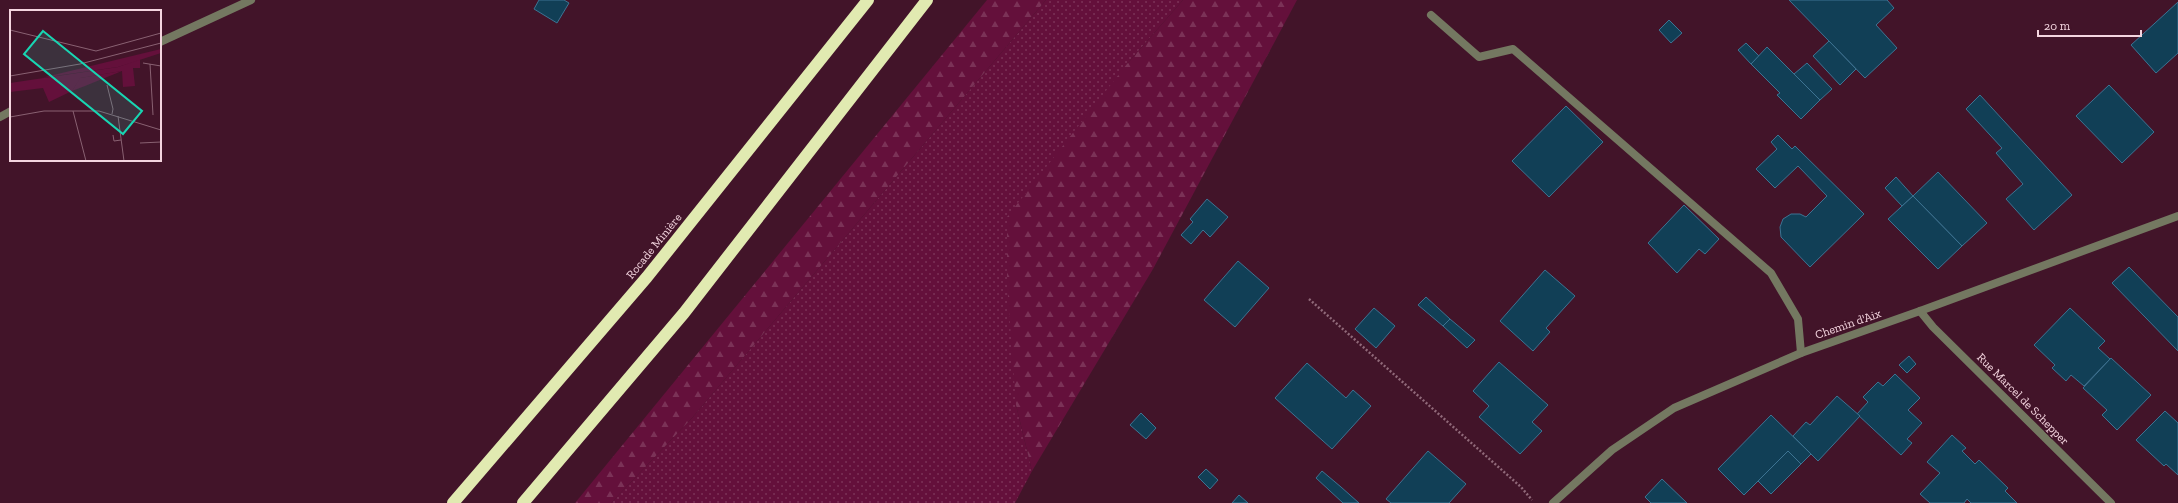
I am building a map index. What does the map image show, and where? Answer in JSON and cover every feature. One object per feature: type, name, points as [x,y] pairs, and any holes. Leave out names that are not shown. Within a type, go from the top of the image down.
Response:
[{"type":"highway","name":"Rocade Minière","points":[[453,503],[647,277],[868,0]]},
{"type":"highway","points":[[523,503],[684,313],[927,0]]},
{"type":"street","points":[[161,42],[252,0]]},
{"type":"street","points":[[1431,15],[1479,57],[1513,49],[1771,273],[1798,320],[1801,353]]},
{"type":"street","points":[[0,116],[10,112]]},
{"type":"street","name":"Chemin d'Aix","points":[[1553,503],[1612,450],[1674,408],[1801,353],[2178,216]]},
{"type":"street","name":"Rue Marcel de Schepper","points":[[1920,311],[1933,326],[2111,503]]},
{"type":"path","points":[[1309,300],[1521,487],[1534,503]]},
{"type":"green space","points":[[987,0],[1046,0],[692,418],[611,503],[575,503]]},
{"type":"green space","points":[[1046,0],[1183,0],[1127,64],[1016,405],[1032,471],[1015,503],[611,503],[692,418]]},
{"type":"green space","points":[[1183,0],[1297,0],[1153,269],[1032,471],[1016,405],[1007,283],[1007,217],[1127,64]]},
{"type":"building","points":[[539,0],[564,0],[569,3],[557,23],[534,9]]},
{"type":"building","points":[[1789,0],[1887,0],[1894,8],[1876,25],[1897,48],[1865,78]]},
{"type":"building","points":[[2178,2],[2178,53],[2156,73],[2131,45]]},
{"type":"building","points":[[1669,20],[1682,33],[1671,43],[1659,30]]},
{"type":"building","points":[[1829,41],[1856,69],[1840,85],[1813,56]]},
{"type":"building","points":[[1746,43],[1759,56],[1751,64],[1738,50]]},
{"type":"building","points":[[1767,47],[1820,100],[1801,119],[1777,95],[1780,93],[1751,64]]},
{"type":"building","points":[[1807,63],[1832,89],[1820,100],[1794,74]]},
{"type":"building","points":[[2109,85],[2154,132],[2122,163],[2076,116]]},
{"type":"building","points":[[1980,95],[2072,195],[2034,230],[2006,199],[2023,184],[1996,153],[2002,148],[1966,109]]},
{"type":"building","points":[[1566,106],[1603,142],[1549,197],[1512,161]]},
{"type":"building","points":[[1778,135],[1792,149],[1795,146],[1864,214],[1810,267],[1781,237],[1780,227],[1783,219],[1791,214],[1800,214],[1806,217],[1827,196],[1798,166],[1775,188],[1756,169],[1777,149],[1771,142]]},
{"type":"building","points":[[1938,172],[1987,223],[1962,246],[1913,196]]},
{"type":"building","points":[[1896,177],[1913,196],[1902,206],[1885,188]]},
{"type":"building","points":[[1913,196],[1962,246],[1938,269],[1888,219]]},
{"type":"building","points":[[1207,199],[1228,217],[1210,237],[1203,230],[1191,244],[1181,235],[1193,222],[1190,219]]},
{"type":"building","points":[[1684,205],[1719,239],[1705,254],[1699,249],[1677,273],[1648,243]]},
{"type":"building","points":[[1238,261],[1269,288],[1235,327],[1204,300]]},
{"type":"building","points":[[2129,267],[2178,317],[2178,351],[2112,283]]},
{"type":"building","points":[[1545,270],[1575,296],[1546,328],[1550,332],[1533,351],[1500,321]]},
{"type":"building","points":[[1426,297],[1450,319],[1443,326],[1418,305]]},
{"type":"building","points":[[1374,308],[1395,326],[1376,348],[1355,329]]},
{"type":"building","points":[[2070,308],[2105,341],[2098,348],[2110,359],[2084,386],[2071,375],[2066,381],[2052,368],[2055,365],[2034,345]]},
{"type":"building","points":[[1450,319],[1475,340],[1467,348],[1443,326]]},
{"type":"building","points":[[1909,356],[1916,364],[1907,373],[1899,365]]},
{"type":"building","points":[[2111,358],[2151,395],[2117,430],[2102,415],[2107,410],[2083,388]]},
{"type":"building","points":[[1499,362],[1548,405],[1532,422],[1542,431],[1520,454],[1479,417],[1489,406],[1473,391]]},
{"type":"building","points":[[1307,363],[1346,398],[1353,390],[1371,406],[1332,449],[1275,398]]},
{"type":"building","points":[[1895,374],[1920,398],[1908,410],[1922,423],[1907,439],[1912,443],[1901,455],[1857,414],[1868,402],[1863,397],[1878,382],[1883,386]]},
{"type":"building","points":[[1837,396],[1860,416],[1818,461],[1793,436],[1806,422],[1810,425]]},
{"type":"building","points":[[2165,411],[2178,423],[2178,475],[2166,464],[2164,466],[2136,440]]},
{"type":"building","points":[[1141,413],[1156,428],[1146,439],[1130,425]]},
{"type":"building","points":[[1771,415],[1811,454],[1801,464],[1788,451],[1744,495],[1718,469]]},
{"type":"building","points":[[1952,435],[1966,448],[1962,451],[1975,464],[1979,460],[2008,488],[2005,491],[2017,503],[1971,503],[1967,499],[1964,503],[1930,503],[1920,494],[1940,473],[1927,462]]},
{"type":"building","points":[[1428,451],[1466,484],[1449,503],[1391,503],[1386,499]]},
{"type":"building","points":[[1788,451],[1801,464],[1771,494],[1758,481]]},
{"type":"building","points":[[1206,469],[1218,480],[1210,489],[1198,477]]},
{"type":"building","points":[[1322,471],[1359,503],[1343,503],[1316,478]]},
{"type":"building","points":[[1662,479],[1687,503],[1651,503],[1645,497]]},
{"type":"building","points":[[1239,495],[1248,503],[1232,503]]}]
